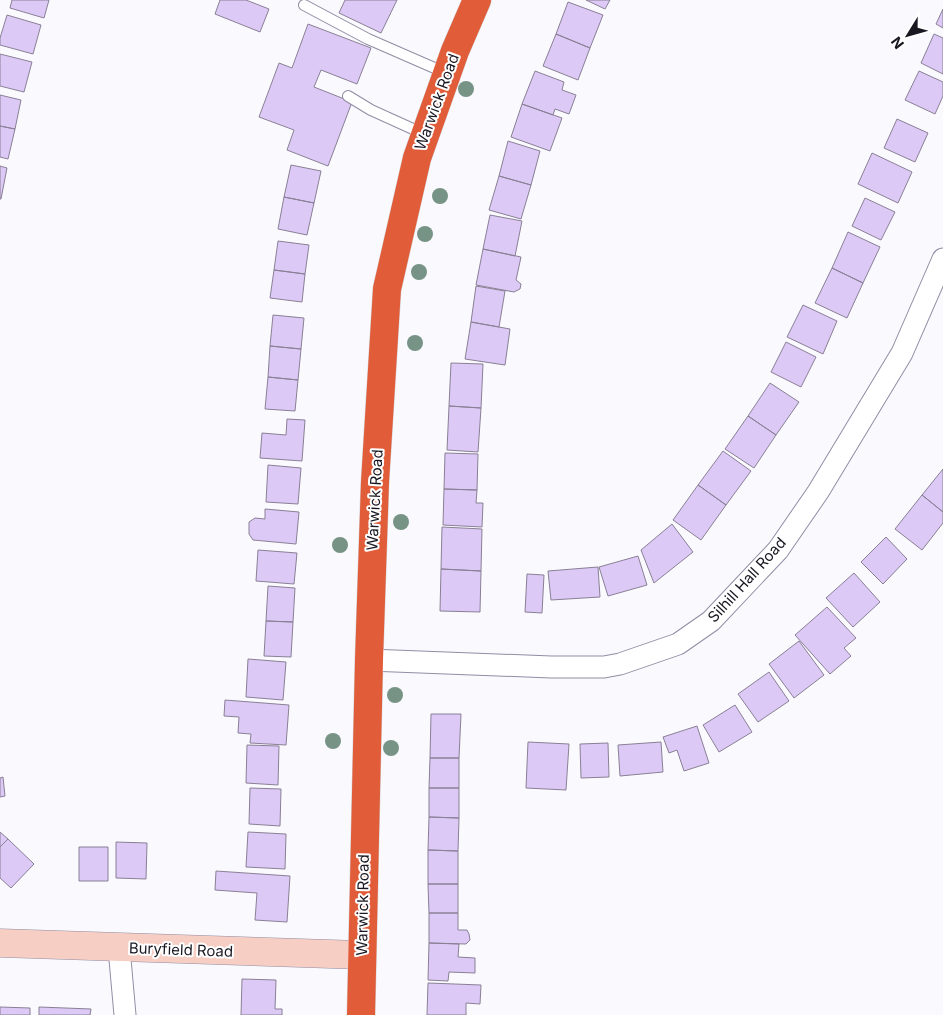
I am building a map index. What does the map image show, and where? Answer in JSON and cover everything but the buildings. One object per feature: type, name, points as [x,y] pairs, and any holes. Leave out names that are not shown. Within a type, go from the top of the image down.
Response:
[{"type":"highway","name":"Warwick Road","points":[[361,1015],[361,955],[375,482],[387,289],[400,223],[417,158],[447,74],[477,0]]},
{"type":"street","name":"Silhill Hall Road","points":[[369,660],[551,667],[604,667],[627,662],[678,644],[711,621],[732,601],[778,550],[818,492],[902,353],[943,259]]},
{"type":"street","name":"Buryfield Road","points":[[0,943],[361,955]]},
{"type":"street","points":[[119,948],[125,1015]]},
{"type":"lane","points":[[304,4],[368,39],[447,74]]},
{"type":"lane","points":[[348,96],[371,110],[425,134]]}]
